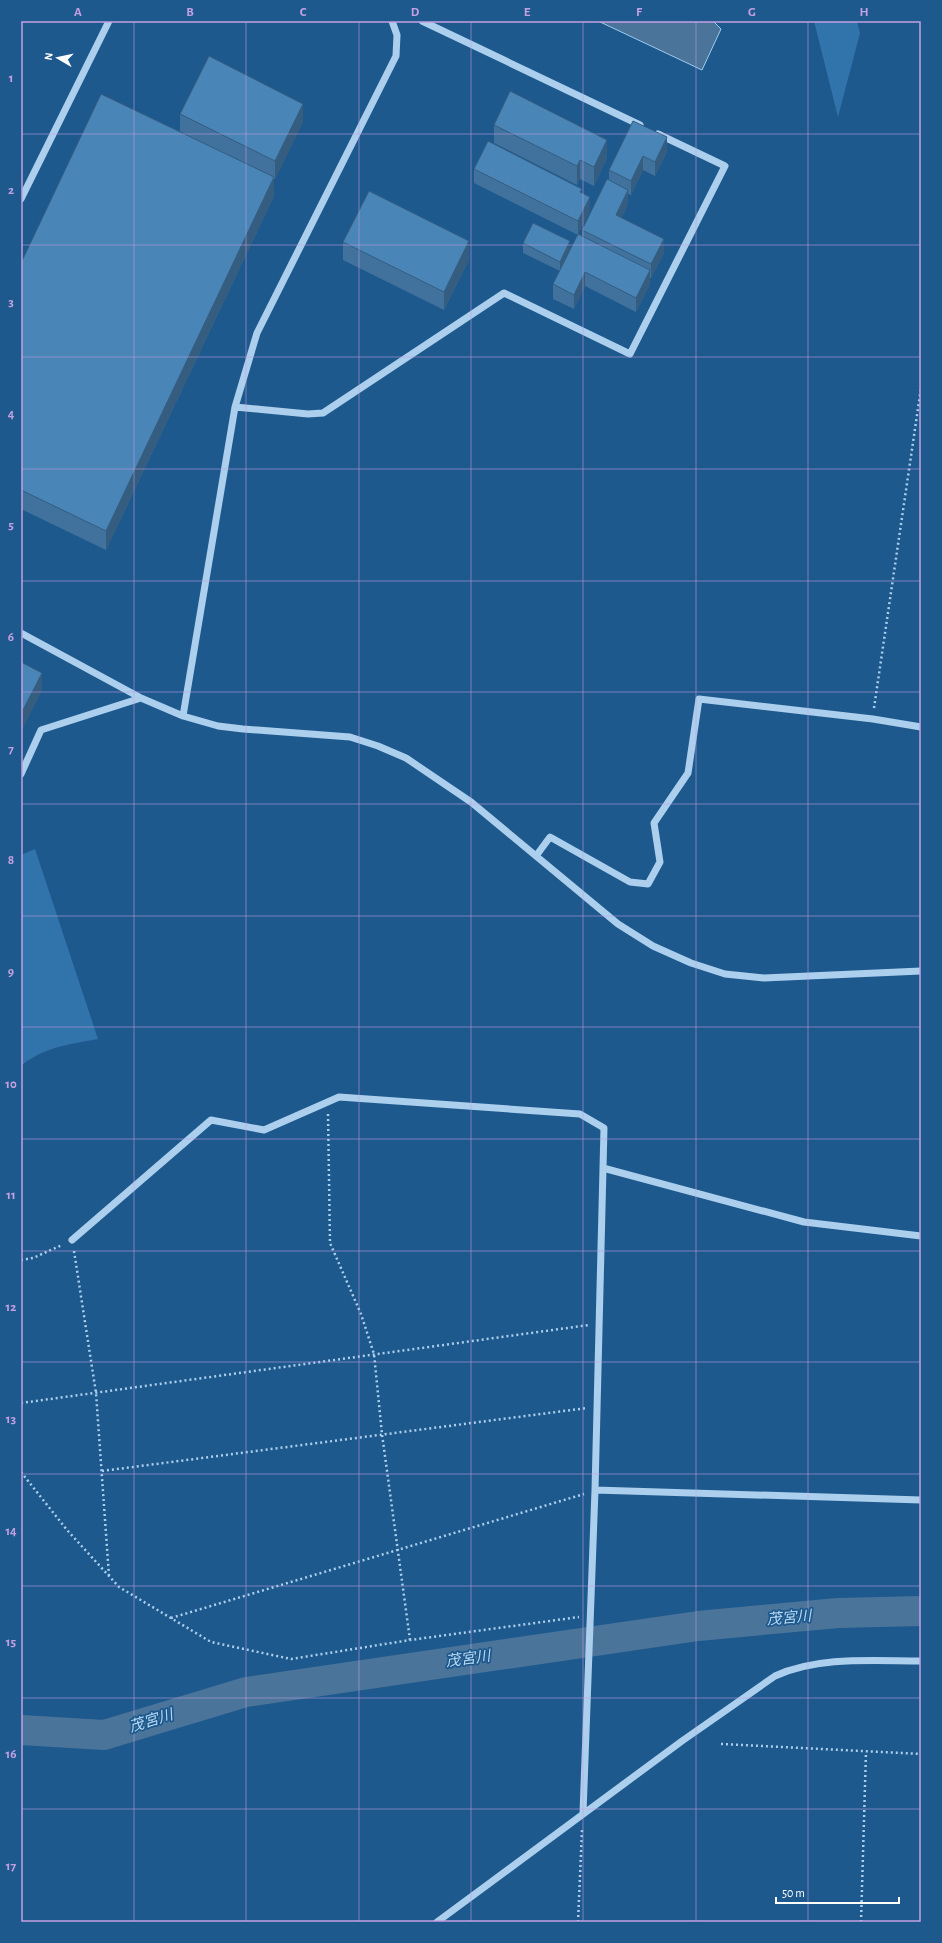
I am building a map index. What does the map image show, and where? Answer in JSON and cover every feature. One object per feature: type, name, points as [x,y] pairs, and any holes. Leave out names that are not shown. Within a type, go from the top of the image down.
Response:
[{"type":"street","points":[[21,199],[109,21]]},
{"type":"street","points":[[183,716],[235,408],[257,333],[396,56],[397,35],[392,21]]},
{"type":"street","points":[[422,21],[645,128]]},
{"type":"street","points":[[235,408],[308,414],[323,413],[504,293],[630,354],[725,166],[653,131]]},
{"type":"street","points":[[21,633],[141,698],[183,716],[218,726],[350,737],[378,746],[406,758],[471,802],[618,924],[653,946],[691,963],[725,974],[764,978],[921,971]]},
{"type":"street","points":[[21,774],[41,730],[141,698]]},
{"type":"street","points":[[536,856],[550,837],[630,882],[648,884],[660,862],[654,823],[688,773],[699,699],[872,719],[921,727]]},
{"type":"street","points":[[72,1240],[211,1120],[264,1130],[339,1097],[580,1114],[604,1128],[595,1490],[589,1618],[583,1813]]},
{"type":"street","points":[[603,1168],[804,1222],[921,1236]]},
{"type":"street","points":[[595,1490],[921,1500]]},
{"type":"street","points":[[437,1922],[583,1813],[775,1676],[792,1668],[817,1665],[856,1661],[921,1661]]},
{"type":"path","points":[[872,719],[921,388]]},
{"type":"path","points":[[328,1102],[330,1243],[361,1314],[374,1354],[382,1434],[410,1640]]},
{"type":"path","points":[[21,1260],[33,1258],[72,1240],[96,1393],[109,1576]]},
{"type":"path","points":[[21,1403],[599,1323]]},
{"type":"path","points":[[102,1471],[597,1406]]},
{"type":"path","points":[[21,1472],[67,1530],[120,1587],[211,1642],[291,1659],[410,1640],[589,1618]]},
{"type":"path","points":[[170,1618],[595,1490]]},
{"type":"path","points":[[721,1744],[921,1754]]},
{"type":"path","points":[[861,1922],[866,1752]]},
{"type":"path","points":[[578,1922],[583,1813]]},
{"type":"shaded area","points":[[598,21],[713,21],[721,29],[702,70]]},
{"type":"shaded area","points":[[814,21],[857,21],[860,33],[838,117]]},
{"type":"shaded area","points":[[35,849],[98,1039],[48,1050],[21,1066],[21,855]]},
{"type":"building","points":[[209,56],[303,104],[275,161],[180,114]]},
{"type":"building","points":[[510,91],[607,140],[594,167],[580,160],[577,166],[494,125]]},
{"type":"building","points":[[101,94],[274,177],[106,531],[21,490],[21,263]]},
{"type":"building","points":[[633,121],[667,137],[655,162],[643,156],[631,181],[609,170]]},
{"type":"building","points":[[488,141],[582,189],[580,192],[590,197],[578,221],[474,169]]},
{"type":"building","points":[[607,179],[628,190],[616,215],[664,239],[651,264],[582,230]]},
{"type":"building","points":[[369,191],[469,241],[444,292],[343,242]]},
{"type":"building","points":[[533,223],[570,241],[560,262],[523,243]]},
{"type":"building","points":[[578,234],[650,270],[636,298],[585,272],[574,295],[553,284]]},
{"type":"building","points":[[21,662],[42,673],[21,714]]},
{"type":"waterway","name":"茂宮川","points":[[21,1730],[104,1735],[246,1692],[698,1626],[838,1613],[921,1611]]}]
